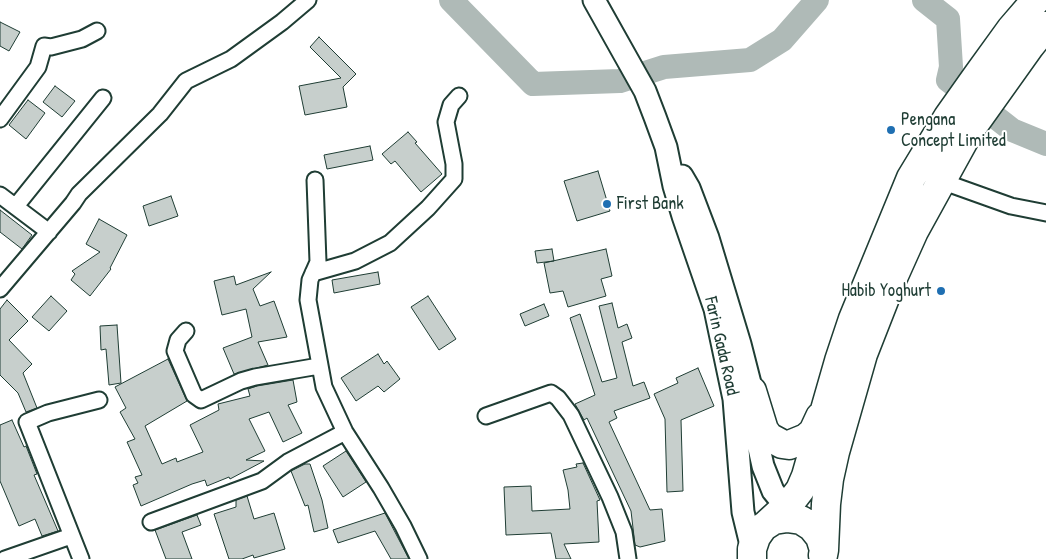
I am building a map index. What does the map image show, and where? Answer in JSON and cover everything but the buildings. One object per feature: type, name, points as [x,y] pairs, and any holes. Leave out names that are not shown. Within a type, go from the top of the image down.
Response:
[{"type":"highway","points":[[986,85],[1011,29],[1036,0]]},
{"type":"highway","points":[[752,554],[756,536],[763,527],[785,517],[806,476],[853,319],[911,178],[958,125],[986,85],[1046,26]]},
{"type":"highway","points":[[824,555],[829,479],[847,406],[863,354],[892,280],[914,231],[941,181],[958,125]]},
{"type":"highway","points":[[752,391],[764,430],[768,437],[782,444],[789,445],[806,438],[813,432],[826,404]]},
{"type":"highway","points":[[785,517],[812,527],[820,537],[824,555]]},
{"type":"main road","name":"Farin Gada Road","points":[[594,0],[626,54],[645,91],[666,147],[676,193],[715,309],[727,363],[737,428],[743,512],[752,554]]},
{"type":"main road","name":"Farin Gada Road","points":[[666,147],[689,188],[720,273],[752,391],[763,466],[785,517]]},
{"type":"street","points":[[0,289],[73,204],[79,194],[160,114],[186,81],[231,59],[282,22],[308,0]]},
{"type":"street","points":[[0,119],[38,67],[44,46],[82,39],[96,31]]},
{"type":"street","points":[[313,273],[355,261],[390,243],[428,208],[454,179],[454,164],[446,122],[451,105],[458,96]]},
{"type":"street","points":[[16,206],[103,98]]},
{"type":"street","points":[[315,180],[318,262],[313,273],[308,300],[324,388],[345,432],[381,488],[419,559]]},
{"type":"street","points":[[941,181],[1011,206],[1046,213]]},
{"type":"street","points":[[0,195],[49,232]]},
{"type":"street","points":[[186,331],[178,340],[175,351],[194,395],[201,400],[241,381],[319,366]]},
{"type":"street","points":[[486,416],[550,393],[558,398],[571,415],[610,497],[624,532],[628,559]]},
{"type":"street","points":[[81,559],[27,422],[48,413],[100,400]]},
{"type":"street","points":[[151,522],[262,481],[288,462],[345,432]]},
{"type":"street","points":[[5,559],[71,536]]},
{"type":"waterway","points":[[451,0],[533,84],[620,81],[664,67],[750,60],[782,40],[817,0]]},
{"type":"waterway","points":[[924,0],[948,19],[951,67],[948,80],[1012,130],[1046,144]]},
{"type":"place","name":"Pengana Concept Limited","points":[[891,130]]},
{"type":"place","name":"First Bank","points":[[607,204]]},
{"type":"place","name":"Habib Yoghurt","points":[[941,291]]}]
